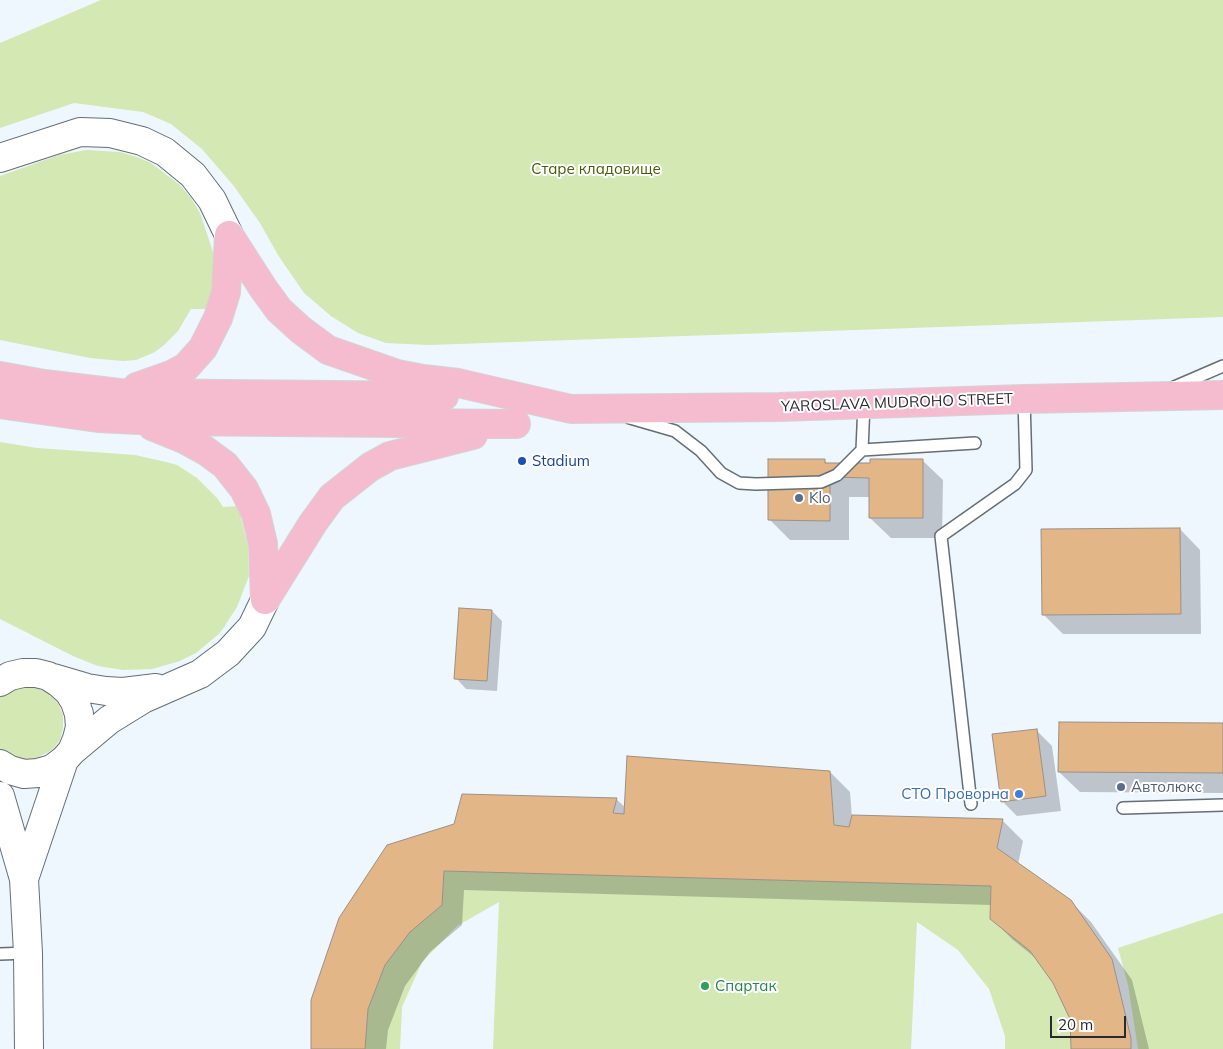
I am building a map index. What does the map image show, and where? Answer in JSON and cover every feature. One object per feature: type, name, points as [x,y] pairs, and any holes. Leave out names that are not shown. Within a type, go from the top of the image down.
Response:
[{"type":"main road","points":[[0,158],[80,132],[110,133],[142,141],[165,152],[194,175],[212,200],[229,235],[262,288],[279,310],[301,330],[328,350],[397,374],[458,383],[571,409]]},
{"type":"main road","points":[[119,393],[171,375],[186,367],[203,348],[218,318],[226,292],[229,235]]},
{"type":"main road","points":[[0,376],[119,393],[516,397]]},
{"type":"main road","name":"YAROSLAVA MUDROHO STREET","points":[[571,409],[778,407],[1223,395]]},
{"type":"main road","points":[[0,404],[79,416],[134,419],[516,424]]},
{"type":"main road","points":[[0,764],[10,770],[24,774],[38,773],[52,768],[109,720],[143,699],[200,674],[228,653],[252,627],[265,600],[308,530],[332,497],[370,467],[390,456],[407,451],[571,409]]},
{"type":"main road","points":[[134,419],[184,439],[206,451],[225,465],[244,489],[256,514],[263,544],[265,600]]},
{"type":"main road","points":[[0,659],[59,683],[75,702],[79,714],[80,727],[77,739],[68,755],[24,879]]},
{"type":"main road","points":[[0,682],[10,676],[23,673],[42,675],[87,688],[106,691],[123,692],[170,686]]},
{"type":"main road","points":[[0,796],[24,879],[28,953],[29,1049]]},
{"type":"lane","points":[[1152,396],[1223,366]]},
{"type":"lane","points":[[971,804],[941,536],[1016,484],[1026,470],[1024,399]]},
{"type":"lane","points":[[862,450],[864,404]]},
{"type":"lane","points":[[600,408],[675,431],[701,451],[721,473],[739,482],[756,484],[821,482],[837,475],[862,450],[975,444]]},
{"type":"lane","points":[[1123,808],[1223,805]]},
{"type":"lane","points":[[0,954],[28,953]]},
{"type":"green space","name":"Старе кладовище","points":[[101,0],[1223,0],[1223,317],[429,345],[386,343],[358,333],[331,316],[304,293],[278,255],[260,223],[233,185],[202,149],[171,124],[143,112],[74,103],[0,128],[0,43]]},
{"type":"green space","points":[[87,150],[120,152],[137,157],[151,163],[180,185],[200,213],[215,258],[217,273],[210,309],[191,309],[178,331],[164,345],[155,352],[136,360],[123,361],[90,358],[0,340],[0,176],[59,155]]},
{"type":"green space","points":[[0,442],[37,448],[135,455],[166,462],[177,465],[197,478],[217,498],[223,507],[238,506],[248,546],[249,576],[237,607],[220,633],[196,653],[180,661],[152,669],[123,670],[98,666],[73,656],[0,619]]},
{"type":"green space","points":[[21,686],[33,686],[49,694],[58,703],[63,715],[63,728],[60,740],[52,750],[35,759],[22,760],[4,753],[0,749],[0,697]]},
{"type":"green space","name":"Спартак","points":[[444,871],[991,886],[990,919],[1030,951],[1053,983],[1070,1019],[1071,1049],[1005,1049],[1005,1036],[989,989],[958,950],[917,922],[911,1049],[493,1049],[499,902],[457,926],[422,962],[402,1007],[400,1049],[365,1049],[368,1009],[385,965],[410,932],[442,905]]},
{"type":"green space","points":[[1223,913],[1223,1049],[1138,1049],[1128,985],[1118,948]]},
{"type":"building","name":"Klo","points":[[768,459],[825,459],[825,463],[870,463],[870,459],[923,459],[923,518],[869,518],[869,478],[830,477],[830,521],[768,520]]},
{"type":"building","points":[[1180,528],[1181,614],[1042,615],[1041,529]]},
{"type":"building","points":[[459,608],[492,610],[487,681],[454,679]]},
{"type":"building","points":[[1059,722],[1223,723],[1223,773],[1058,772]]},
{"type":"building","points":[[1037,729],[1046,796],[1001,802],[992,734]]},
{"type":"building","points":[[627,756],[830,771],[834,825],[849,827],[852,815],[1003,819],[997,848],[1071,900],[1112,959],[1131,1038],[1131,1049],[1071,1049],[1070,1019],[1053,983],[1030,951],[990,919],[991,886],[444,871],[442,905],[410,932],[385,965],[368,1009],[365,1049],[311,1049],[311,1000],[339,918],[387,845],[454,824],[462,794],[617,798],[613,813],[624,814]]},
{"type":"place","name":"Stadium","points":[[522,461]]},
{"type":"place","name":"Klo","points":[[799,498]]},
{"type":"place","name":"Автолюкс","points":[[1121,787]]},
{"type":"place","name":"СТО Проворна","points":[[1019,794]]},
{"type":"place","name":"Спартак","points":[[705,986]]}]
